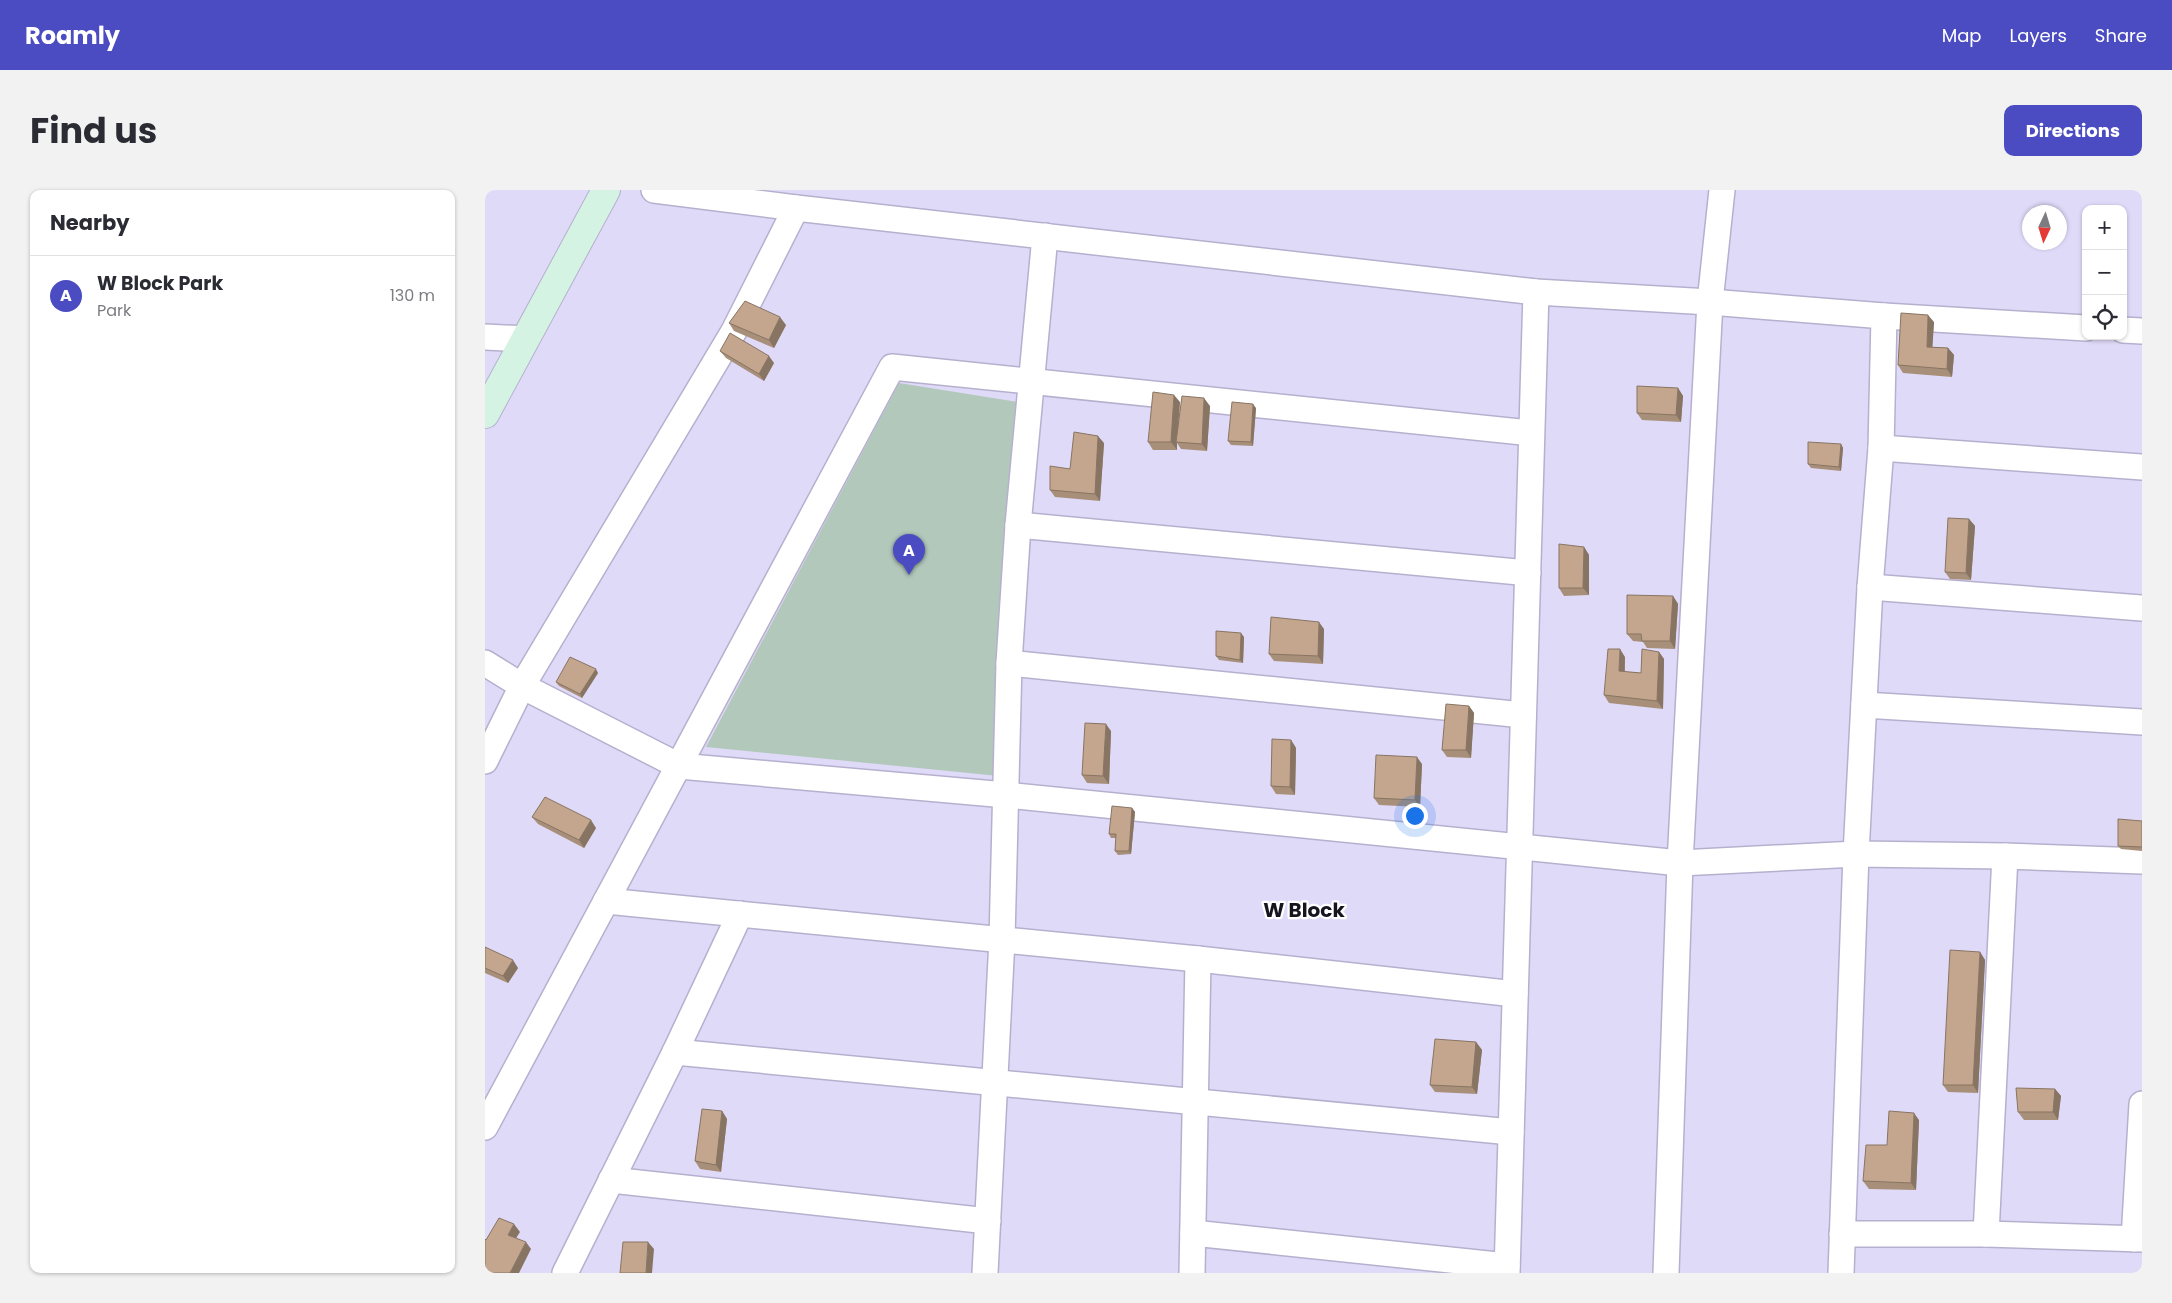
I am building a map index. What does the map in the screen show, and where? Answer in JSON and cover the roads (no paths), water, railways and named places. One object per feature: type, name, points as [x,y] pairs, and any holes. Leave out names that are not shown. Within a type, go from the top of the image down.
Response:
[{"type":"main road","points":[[485,414],[606,190]]},
{"type":"street","points":[[654,190],[796,208],[1535,292],[2082,328]]},
{"type":"street","points":[[1666,1273],[1680,863],[1710,302],[1722,190]]},
{"type":"street","points":[[485,761],[522,686],[734,331],[796,208]]},
{"type":"street","points":[[985,1273],[1002,939],[1009,663],[1018,525],[1045,236]]},
{"type":"street","points":[[1193,1233],[1507,1270],[1535,292]]},
{"type":"street","points":[[1841,1273],[1856,854],[1870,587],[1881,448],[1884,316]]},
{"type":"street","points":[[2127,330],[2142,331]]},
{"type":"street","points":[[485,337],[525,339]]},
{"type":"street","points":[[485,1127],[892,367],[1531,433]]},
{"type":"street","points":[[1881,448],[2142,467]]},
{"type":"street","points":[[1018,525],[1528,573]]},
{"type":"street","points":[[1870,587],[2142,608]]},
{"type":"street","points":[[485,663],[522,686],[679,766],[1006,795],[1680,863],[1856,854],[2005,856],[2142,861]]},
{"type":"street","points":[[1009,663],[1523,715]]},
{"type":"street","points":[[1864,706],[2142,722]]},
{"type":"street","points":[[1986,1234],[2005,856]]},
{"type":"street","points":[[606,901],[1198,959],[1515,994]]},
{"type":"street","points":[[565,1273],[675,1052],[740,914]]},
{"type":"street","points":[[1192,1273],[1198,959]]},
{"type":"street","points":[[675,1052],[1511,1132]]},
{"type":"street","points":[[1843,1234],[1986,1234],[2138,1239],[2142,1104]]},
{"type":"street","points":[[611,1180],[988,1221]]},
{"type":"place","name":"W Block Park","points":[[909,575]]},
{"type":"district","name":"W Block","points":[[1304,910]]}]
